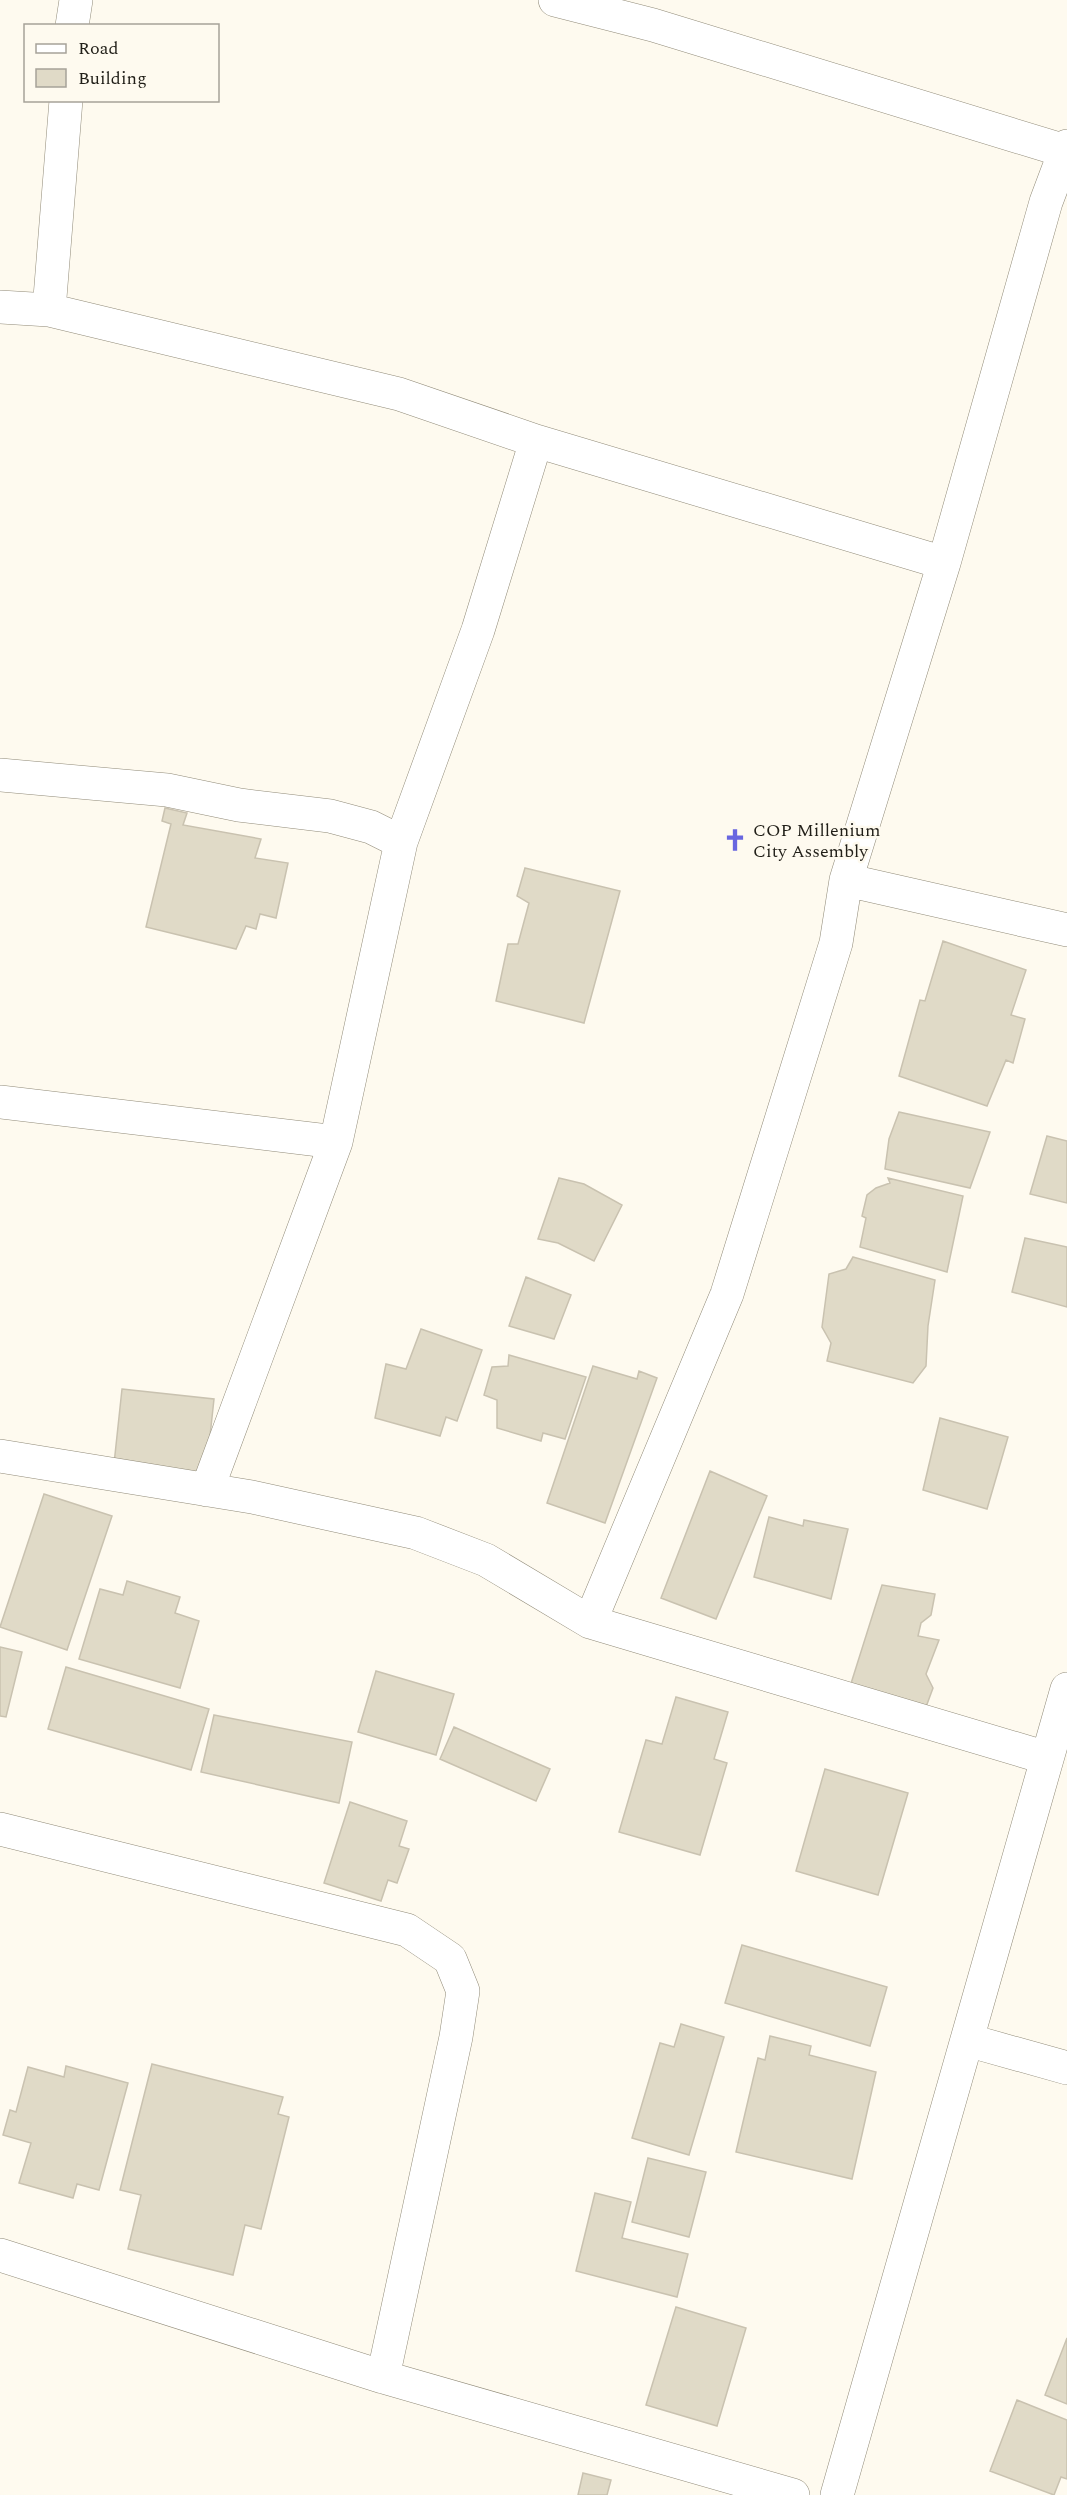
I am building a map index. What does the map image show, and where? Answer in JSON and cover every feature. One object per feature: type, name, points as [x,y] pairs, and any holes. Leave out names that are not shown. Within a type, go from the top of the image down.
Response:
[{"type":"street","points":[[72,24],[76,0]]},
{"type":"street","points":[[555,0],[653,25],[1066,148],[1046,202],[944,563],[846,880],[836,944],[727,1294],[590,1622]]},
{"type":"street","points":[[49,310],[66,102]]},
{"type":"street","points":[[0,307],[49,310],[399,394],[536,441],[944,563]]},
{"type":"street","points":[[207,1490],[336,1142],[401,842],[478,630],[536,441]]},
{"type":"street","points":[[0,775],[167,790],[239,805],[330,816],[371,827],[401,842]]},
{"type":"street","points":[[846,880],[1067,930]]},
{"type":"street","points":[[0,1102],[336,1142]]},
{"type":"street","points":[[0,1456],[252,1497],[416,1533],[486,1560],[548,1594],[590,1622],[1047,1758]]},
{"type":"street","points":[[837,2495],[1067,1689]]},
{"type":"street","points":[[0,1829],[407,1930],[450,1959],[463,1991],[456,2037],[383,2377]]},
{"type":"street","points":[[967,2040],[1067,2068]]},
{"type":"street","points":[[0,2255],[383,2377],[793,2495]]},
{"type":"building","points":[[165,808],[187,813],[183,825],[261,839],[255,858],[288,863],[276,918],[260,914],[256,929],[246,926],[236,949],[146,927],[171,824],[162,821]]},
{"type":"building","points":[[525,868],[620,891],[584,1023],[496,1001],[508,944],[518,944],[529,903],[517,896]]},
{"type":"building","points":[[943,941],[1026,970],[1011,1015],[1025,1019],[1013,1063],[1006,1060],[987,1106],[899,1076],[920,1000],[925,1001]]},
{"type":"building","points":[[899,1112],[990,1132],[970,1188],[885,1169],[889,1139]]},
{"type":"building","points":[[1047,1136],[1067,1141],[1067,1203],[1030,1194]]},
{"type":"building","points":[[559,1178],[584,1184],[622,1205],[594,1261],[558,1243],[538,1239]]},
{"type":"building","points":[[888,1178],[963,1196],[947,1272],[860,1247],[866,1218],[862,1216],[867,1195],[876,1188],[890,1183]]},
{"type":"building","points":[[1025,1238],[1067,1247],[1067,1307],[1012,1292]]},
{"type":"building","points":[[853,1257],[935,1280],[928,1326],[926,1366],[913,1383],[827,1361],[831,1343],[822,1327],[829,1274],[846,1269]]},
{"type":"building","points":[[526,1277],[571,1295],[554,1339],[509,1326]]},
{"type":"building","points":[[421,1329],[482,1350],[457,1421],[446,1417],[440,1436],[375,1418],[386,1364],[406,1369]]},
{"type":"building","points":[[509,1355],[586,1377],[565,1439],[543,1433],[541,1441],[497,1428],[497,1400],[484,1395],[492,1367],[508,1366]]},
{"type":"building","points":[[593,1366],[637,1379],[639,1371],[657,1378],[605,1523],[547,1503]]},
{"type":"building","points":[[122,1389],[214,1399],[206,1473],[114,1464]]},
{"type":"building","points":[[940,1418],[1008,1437],[987,1509],[923,1490]]},
{"type":"building","points":[[710,1471],[767,1496],[716,1619],[661,1598]]},
{"type":"building","points":[[44,1494],[112,1516],[67,1650],[0,1627]]},
{"type":"building","points":[[769,1517],[803,1526],[804,1520],[848,1529],[831,1599],[754,1577]]},
{"type":"building","points":[[127,1581],[180,1597],[175,1613],[199,1621],[180,1688],[79,1659],[100,1589],[123,1595]]},
{"type":"building","points":[[882,1585],[935,1594],[931,1615],[921,1623],[918,1636],[939,1640],[926,1674],[933,1688],[923,1715],[848,1693]]},
{"type":"building","points":[[0,1647],[22,1652],[6,1717],[0,1716]]},
{"type":"building","points":[[66,1667],[209,1709],[191,1770],[48,1729]]},
{"type":"building","points":[[376,1671],[454,1694],[436,1755],[358,1732]]},
{"type":"building","points":[[676,1697],[728,1712],[714,1759],[727,1763],[700,1855],[619,1832],[646,1740],[662,1744]]},
{"type":"building","points":[[214,1715],[352,1742],[339,1803],[201,1772]]},
{"type":"building","points":[[454,1727],[550,1769],[536,1801],[440,1759]]},
{"type":"building","points":[[825,1769],[908,1793],[878,1895],[796,1871]]},
{"type":"building","points":[[350,1802],[407,1821],[399,1846],[409,1849],[397,1883],[388,1880],[381,1901],[324,1883]]},
{"type":"building","points":[[742,1945],[887,1987],[870,2046],[725,2003]]},
{"type":"building","points":[[681,2024],[724,2037],[689,2155],[632,2138],[660,2043],[674,2047]]},
{"type":"building","points":[[770,2036],[811,2046],[809,2055],[876,2072],[852,2179],[736,2152],[758,2058],[765,2060]]},
{"type":"building","points":[[152,2064],[283,2097],[278,2114],[289,2117],[261,2229],[245,2225],[233,2275],[128,2249],[141,2195],[120,2190]]},
{"type":"building","points":[[66,2066],[128,2083],[99,2190],[77,2184],[73,2198],[19,2183],[31,2143],[3,2135],[10,2110],[16,2112],[28,2067],[64,2077]]},
{"type":"building","points":[[648,2158],[706,2172],[689,2237],[632,2222]]},
{"type":"building","points":[[595,2193],[631,2202],[622,2238],[688,2254],[677,2297],[576,2271]]},
{"type":"building","points":[[676,2307],[746,2328],[717,2426],[646,2405]]},
{"type":"building","points":[[1067,2338],[1067,2404],[1045,2395]]},
{"type":"building","points":[[1017,2400],[1067,2420],[1067,2479],[1061,2477],[1054,2495],[990,2471]]},
{"type":"building","points":[[583,2473],[611,2480],[607,2495],[578,2495]]},
{"type":"place","name":"COP Millenium City Assembly","points":[[735,840]]}]
